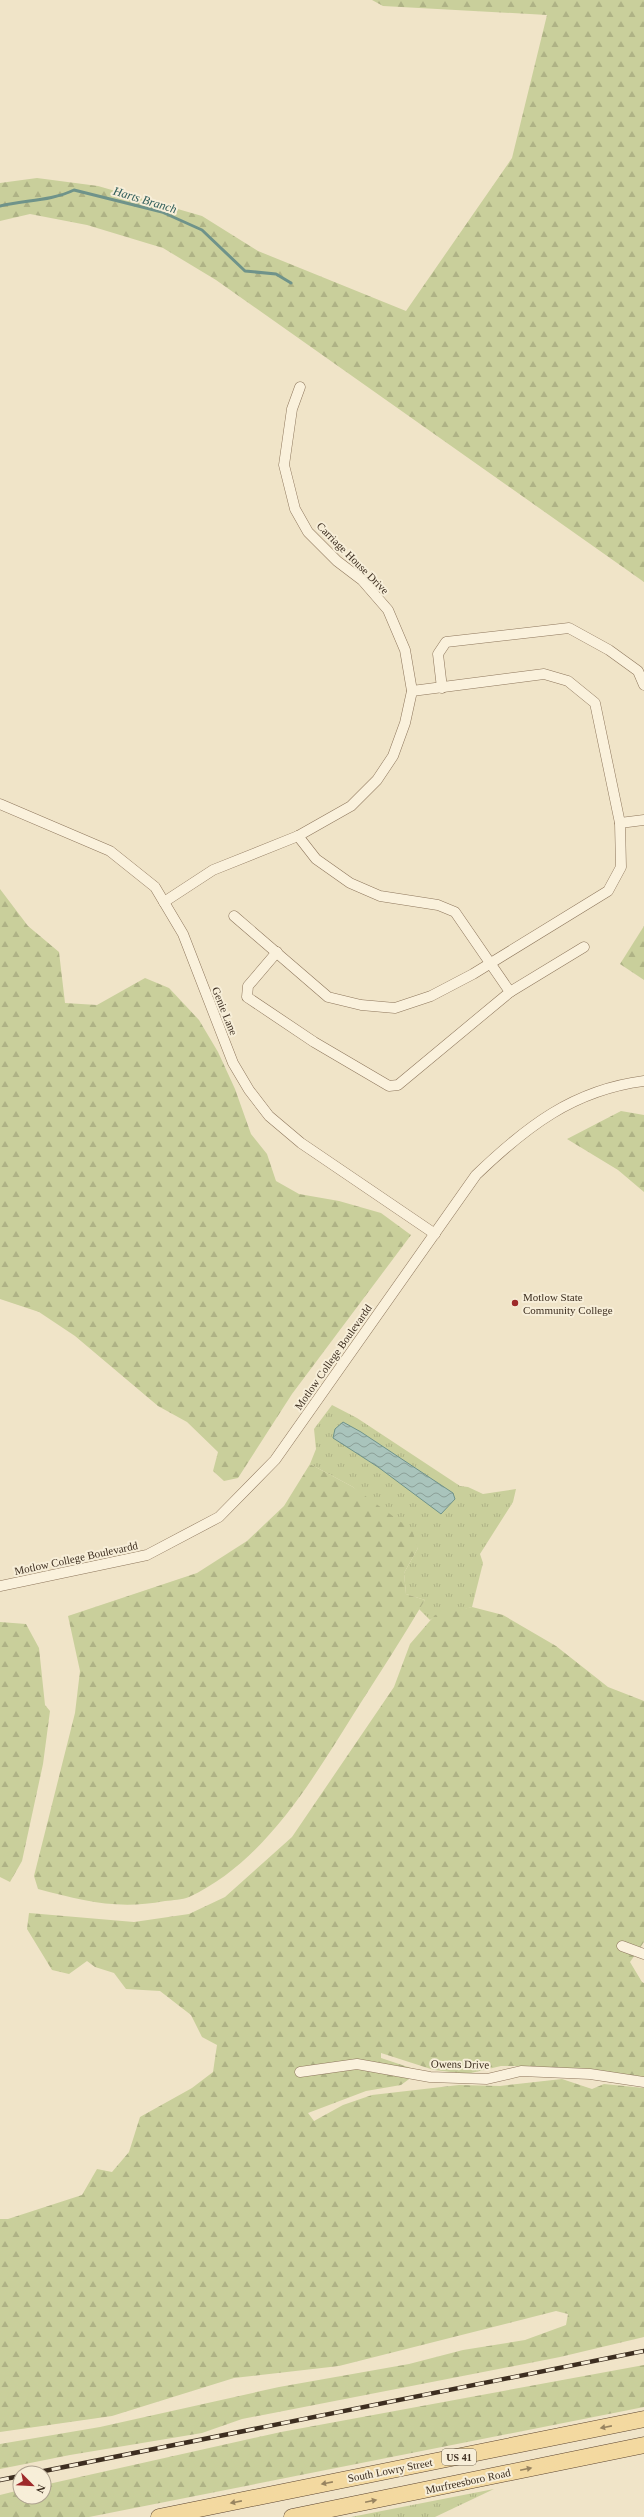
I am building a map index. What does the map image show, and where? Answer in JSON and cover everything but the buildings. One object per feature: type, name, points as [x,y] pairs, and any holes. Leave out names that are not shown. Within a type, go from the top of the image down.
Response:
[{"type":"main road","name":"South Lowry Street","points":[[159,2517],[644,2419]]},
{"type":"main road","name":"Murfreesboro Road","points":[[292,2517],[644,2445]]},
{"type":"street","name":"Carriage House Drive","points":[[164,902],[213,870],[298,836],[351,806],[377,780],[393,756],[405,723],[412,691],[405,650],[388,610],[362,580],[337,561],[308,532],[294,509],[284,465],[292,409],[300,387]]},
{"type":"street","points":[[442,688],[438,654],[446,642],[569,628],[609,650],[638,671],[644,685]]},
{"type":"street","points":[[234,916],[328,997],[361,1005],[394,1008],[431,996],[490,964],[608,890],[621,867],[620,823],[595,703],[568,681],[544,674],[412,691]]},
{"type":"street","name":"Genie Lane","points":[[0,804],[110,851],[155,887],[183,934],[233,1064],[249,1090],[269,1116],[301,1143],[435,1234]]},
{"type":"street","points":[[620,823],[644,820]]},
{"type":"street","points":[[298,836],[316,859],[350,883],[380,896],[438,905],[455,912],[510,992]]},
{"type":"street","points":[[276,952],[248,986],[247,997],[314,1042],[389,1086],[398,1085],[510,992],[584,947]]},
{"type":"street","name":"Motlow College Boulevardd","points":[[0,1586],[147,1555],[219,1517],[275,1460],[476,1175],[509,1143],[547,1114],[585,1096],[624,1084],[644,1081]]},
{"type":"street","points":[[622,1946],[644,1954]]},
{"type":"street","name":"Owens Drive","points":[[300,2072],[357,2064],[430,2077],[487,2078],[521,2071],[590,2074],[644,2082]]},
{"type":"green space","points":[[372,0],[644,0],[644,582],[216,280],[163,248],[87,225],[30,214],[0,221],[0,183],[37,178],[98,186],[202,216],[258,251],[406,311],[512,158],[547,15],[383,6]]},
{"type":"green space","points":[[0,889],[28,926],[59,952],[65,1003],[97,1005],[145,978],[169,988],[199,1020],[218,1052],[235,1089],[251,1134],[267,1154],[276,1181],[299,1194],[339,1201],[381,1213],[411,1235],[292,1394],[238,1478],[224,1481],[213,1471],[218,1452],[187,1422],[158,1406],[75,1336],[39,1312],[0,1299]]},
{"type":"green space","points":[[644,926],[644,980],[620,964]]},
{"type":"green space","points":[[621,1111],[644,1115],[644,1192],[618,1170],[567,1139]]},
{"type":"green space","points":[[332,1405],[357,1418],[460,1486],[468,1487],[483,1494],[516,1489],[513,1502],[480,1554],[483,1563],[472,1607],[430,1620],[419,1609],[425,1600],[406,1594],[404,1573],[418,1548],[353,1487],[310,1464],[316,1449],[314,1429]]},
{"type":"green space","points":[[310,1464],[353,1487],[412,1530],[418,1548],[404,1573],[406,1594],[425,1600],[337,1741],[302,1793],[263,1842],[216,1882],[189,1897],[148,1904],[131,1905],[101,1903],[38,1889],[34,1876],[75,1713],[80,1671],[68,1616],[197,1573],[247,1541],[284,1506]]},
{"type":"green space","points":[[472,1607],[503,1615],[556,1646],[608,1687],[644,1701],[644,1942],[630,1962],[644,1983],[644,2080],[527,2066],[501,2066],[467,2074],[434,2070],[381,2053],[381,2058],[420,2071],[401,2085],[366,2091],[308,2113],[314,2121],[343,2105],[372,2095],[459,2085],[500,2086],[562,2079],[592,2089],[604,2084],[644,2088],[644,2337],[560,2357],[242,2419],[202,2433],[20,2465],[12,2465],[12,2467],[0,2469],[0,2444],[100,2427],[279,2387],[409,2364],[463,2350],[525,2340],[566,2325],[568,2314],[556,2311],[339,2366],[234,2378],[112,2416],[0,2432],[0,2219],[8,2219],[82,2195],[97,2169],[112,2172],[129,2152],[140,2117],[192,2088],[213,2072],[217,2045],[202,2037],[191,2015],[160,1991],[126,1989],[114,1973],[95,1967],[87,1961],[69,1974],[52,1970],[27,1929],[29,1913],[134,1922],[189,1914],[225,1897],[292,1837],[394,1687],[410,1644],[435,1615]]},
{"type":"green space","points":[[0,1622],[26,1624],[39,1648],[45,1705],[50,1711],[43,1764],[22,1861],[10,1882],[0,1877]]},
{"type":"green space","points":[[644,2365],[644,2407],[89,2517],[0,2517],[0,2495],[12,2492],[12,2505],[52,2505],[52,2483],[281,2432]]},
{"type":"green space","points":[[494,2489],[435,2517],[351,2517]]},
{"type":"water","points":[[343,1422],[361,1432],[453,1493],[455,1499],[441,1514],[378,1467],[333,1438],[335,1429]]},
{"type":"waterway","name":"Harts Branch","points":[[0,206],[47,198],[65,194],[74,190],[162,212],[202,230],[245,271],[276,274],[291,283]]},
{"type":"railway","points":[[52,2469],[644,2351]]},
{"type":"railway","points":[[0,2480],[12,2478]]},
{"type":"place","name":"Motlow State Community College","points":[[515,1303]]}]
